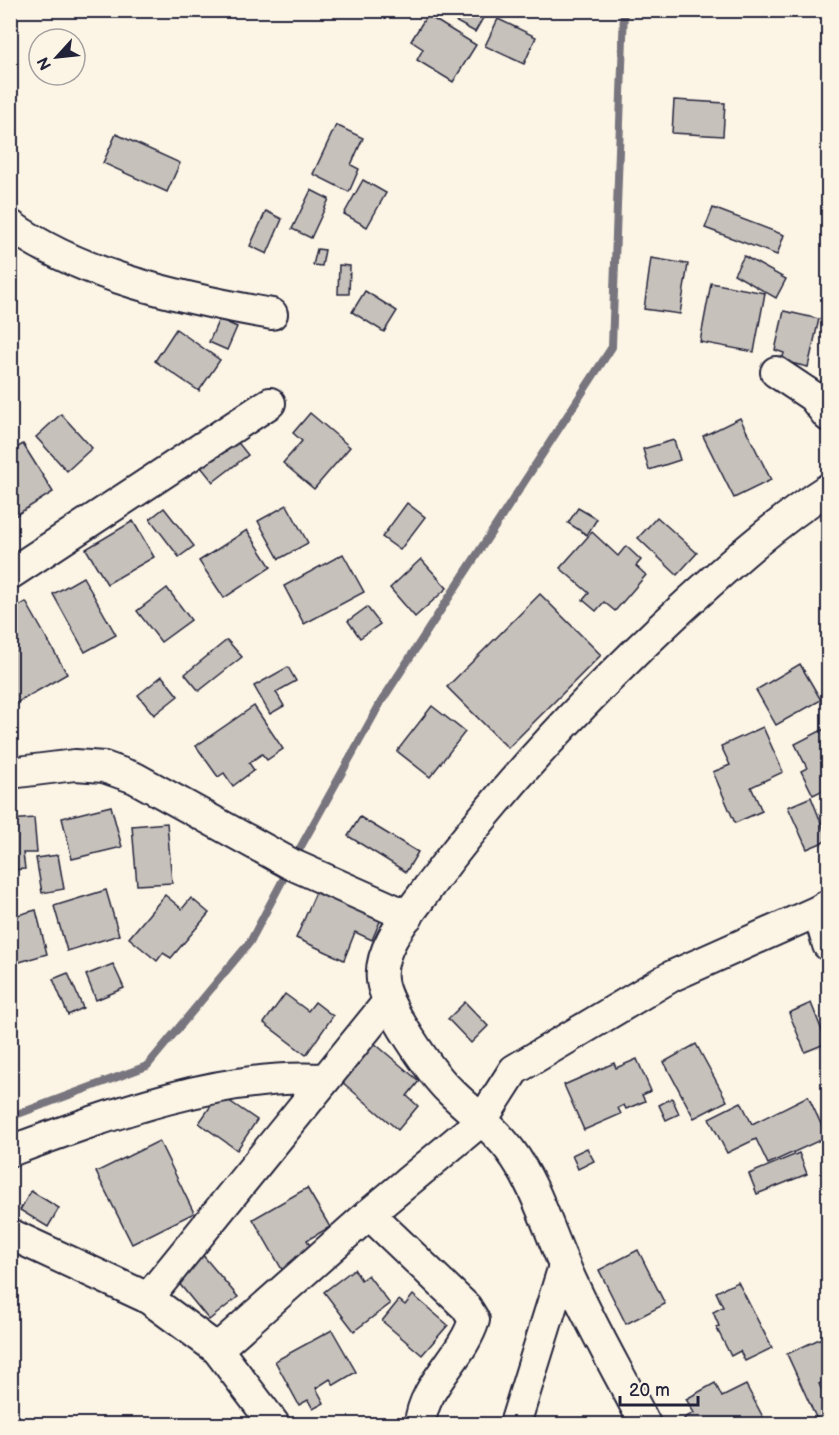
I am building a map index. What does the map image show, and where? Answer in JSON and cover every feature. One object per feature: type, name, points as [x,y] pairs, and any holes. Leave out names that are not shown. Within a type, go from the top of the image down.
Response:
[{"type":"street","points":[[10,225],[26,236],[82,263],[131,281],[196,300],[272,314]]},
{"type":"street","points":[[776,372],[812,396],[828,416]]},
{"type":"street","points":[[10,574],[270,403]]},
{"type":"street","points":[[645,1425],[564,1266],[525,1176],[510,1150],[448,1089],[387,1002],[381,977],[387,950],[408,916],[510,783],[572,716],[711,581],[797,508],[828,489]]},
{"type":"street","points":[[10,773],[75,765],[104,767],[135,778],[291,864],[408,916]]},
{"type":"street","points":[[217,1349],[369,1214],[482,1120],[514,1070],[672,976],[823,908],[828,945]]},
{"type":"street","points":[[148,1298],[387,1002]]},
{"type":"street","points":[[10,1151],[149,1105],[239,1083],[286,1077],[323,1079]]},
{"type":"street","points":[[369,1214],[466,1307],[474,1320],[471,1331],[443,1371],[421,1414],[420,1425]]},
{"type":"street","points":[[10,1234],[148,1298],[217,1349],[274,1425]]},
{"type":"street","points":[[515,1425],[564,1266]]},
{"type":"building","points":[[435,10],[487,10],[487,11],[475,32]]},
{"type":"building","points":[[427,15],[476,45],[453,82],[417,60],[423,49],[411,41]]},
{"type":"building","points":[[498,19],[536,37],[524,64],[485,46]]},
{"type":"building","points":[[674,100],[725,103],[723,136],[672,133]]},
{"type":"building","points":[[336,125],[363,138],[351,165],[359,169],[349,192],[313,174]]},
{"type":"building","points":[[116,134],[180,163],[167,192],[103,163]]},
{"type":"building","points":[[363,180],[386,193],[367,227],[344,214]]},
{"type":"building","points":[[311,190],[329,199],[311,238],[292,229]]},
{"type":"building","points":[[713,208],[784,235],[777,255],[705,228]]},
{"type":"building","points":[[266,211],[282,219],[267,254],[250,246]]},
{"type":"building","points":[[317,249],[325,250],[322,266],[313,265]]},
{"type":"building","points":[[744,256],[786,279],[776,298],[734,274]]},
{"type":"building","points":[[651,258],[688,264],[680,314],[644,309]]},
{"type":"building","points":[[339,265],[350,266],[349,294],[338,294]]},
{"type":"building","points":[[711,283],[765,293],[754,352],[700,342]]},
{"type":"building","points":[[365,291],[397,311],[384,332],[352,312]]},
{"type":"building","points":[[784,311],[819,319],[808,367],[782,361],[784,353],[775,350]]},
{"type":"building","points":[[219,319],[237,327],[227,350],[209,342]]},
{"type":"building","points":[[176,329],[220,360],[199,391],[155,361]]},
{"type":"building","points":[[310,413],[350,447],[314,489],[283,463],[302,441],[293,433]]},
{"type":"building","points":[[61,414],[92,448],[67,471],[36,437]]},
{"type":"building","points":[[740,418],[771,480],[734,498],[703,436]]},
{"type":"building","points":[[232,435],[248,455],[213,482],[197,462]]},
{"type":"building","points":[[674,440],[680,460],[649,470],[643,449]]},
{"type":"building","points":[[23,444],[53,492],[13,517],[10,513],[10,452]]},
{"type":"building","points":[[407,503],[425,517],[400,550],[382,537]]},
{"type":"building","points":[[287,505],[308,543],[279,559],[258,521]]},
{"type":"building","points":[[164,508],[194,546],[179,557],[150,519]]},
{"type":"building","points":[[578,508],[597,519],[587,535],[568,523]]},
{"type":"building","points":[[657,517],[697,553],[677,575],[638,538]]},
{"type":"building","points":[[133,521],[154,557],[107,584],[86,549]]},
{"type":"building","points":[[247,530],[271,567],[224,598],[199,561]]},
{"type":"building","points":[[592,532],[618,556],[626,546],[641,560],[636,566],[646,575],[615,611],[604,602],[596,611],[583,600],[589,593],[560,568]]},
{"type":"building","points":[[343,554],[364,592],[304,624],[284,586]]},
{"type":"building","points":[[421,559],[447,588],[415,617],[390,588]]},
{"type":"building","points":[[83,577],[116,635],[85,652],[53,594]]},
{"type":"building","points":[[167,588],[191,620],[161,642],[137,611]]},
{"type":"building","points":[[540,594],[601,655],[508,748],[447,687]]},
{"type":"building","points":[[26,602],[67,674],[13,705],[10,701],[10,611]]},
{"type":"building","points":[[367,607],[380,624],[360,638],[348,621]]},
{"type":"building","points":[[227,640],[242,657],[199,691],[185,674]]},
{"type":"building","points":[[800,664],[821,700],[776,725],[756,690]]},
{"type":"building","points":[[288,667],[296,681],[276,692],[284,706],[270,714],[254,686]]},
{"type":"building","points":[[162,676],[178,696],[154,715],[138,695]]},
{"type":"building","points":[[254,706],[283,749],[267,760],[262,754],[249,763],[254,770],[233,786],[224,773],[218,777],[196,746]]},
{"type":"building","points":[[432,706],[465,732],[430,777],[397,751]]},
{"type":"building","points":[[763,727],[783,772],[751,787],[762,811],[735,823],[713,772],[730,765],[721,746]]},
{"type":"building","points":[[828,727],[828,802],[823,790],[813,795],[801,771],[807,768],[795,744]]},
{"type":"building","points":[[811,797],[828,840],[807,849],[788,807]]},
{"type":"building","points":[[111,806],[122,847],[72,859],[62,818]]},
{"type":"building","points":[[360,817],[418,852],[406,872],[348,836]]},
{"type":"building","points":[[34,818],[37,853],[23,853],[25,869],[10,870],[10,820]]},
{"type":"building","points":[[167,823],[172,883],[137,885],[132,826]]},
{"type":"building","points":[[58,855],[64,889],[42,893],[36,858]]},
{"type":"building","points":[[320,883],[384,912],[372,940],[355,932],[344,960],[296,938]]},
{"type":"building","points":[[106,890],[119,935],[67,951],[54,906]]},
{"type":"building","points":[[165,895],[182,909],[191,898],[209,913],[171,958],[163,953],[157,961],[129,938]]},
{"type":"building","points":[[36,910],[47,954],[16,963],[10,941],[10,917]]},
{"type":"building","points":[[113,964],[124,988],[96,1000],[86,975]]},
{"type":"building","points":[[68,973],[83,1008],[68,1015],[53,979]]},
{"type":"building","points":[[285,994],[308,1011],[315,1002],[333,1016],[306,1055],[264,1023]]},
{"type":"building","points":[[465,1002],[488,1026],[471,1043],[448,1019]]},
{"type":"building","points":[[811,1003],[827,1043],[805,1052],[789,1013]]},
{"type":"building","points":[[367,1037],[419,1081],[407,1096],[418,1106],[398,1130],[335,1076]]},
{"type":"building","points":[[696,1044],[727,1101],[694,1118],[664,1062]]},
{"type":"building","points":[[637,1059],[651,1091],[642,1095],[645,1101],[626,1109],[624,1105],[618,1108],[621,1114],[584,1130],[564,1085],[614,1063],[616,1068]]},
{"type":"building","points":[[219,1094],[257,1120],[237,1150],[199,1123]]},
{"type":"building","points":[[808,1096],[827,1137],[768,1164],[756,1139],[727,1153],[709,1118],[741,1102],[752,1124]]},
{"type":"building","points":[[672,1098],[679,1114],[666,1120],[659,1105]]},
{"type":"building","points":[[159,1141],[194,1213],[132,1244],[96,1172]]},
{"type":"building","points":[[587,1148],[594,1161],[578,1169],[572,1155]]},
{"type":"building","points":[[799,1153],[807,1174],[757,1194],[749,1174]]},
{"type":"building","points":[[307,1188],[330,1227],[307,1240],[315,1255],[284,1273],[253,1219]]},
{"type":"building","points":[[31,1191],[59,1208],[48,1227],[20,1210]]},
{"type":"building","points":[[638,1250],[665,1304],[626,1324],[599,1270]]},
{"type":"building","points":[[201,1253],[238,1297],[209,1320],[173,1276]]},
{"type":"building","points":[[354,1269],[361,1280],[368,1275],[390,1304],[354,1331],[324,1292]]},
{"type":"building","points":[[738,1282],[772,1348],[745,1361],[740,1351],[731,1356],[716,1327],[719,1326],[713,1312],[723,1307],[716,1292]]},
{"type":"building","points":[[413,1295],[448,1325],[422,1355],[382,1321],[399,1300],[405,1305]]},
{"type":"building","points":[[332,1330],[356,1372],[334,1385],[330,1379],[316,1388],[324,1403],[313,1409],[308,1400],[299,1405],[275,1361]]},
{"type":"building","points":[[828,1335],[828,1380],[819,1384],[828,1404],[828,1424],[819,1424],[787,1354]]},
{"type":"building","points":[[715,1383],[722,1397],[746,1385],[764,1419],[757,1424],[687,1424],[684,1418],[694,1413],[686,1399]]},
{"type":"waterway","points":[[294,859],[381,702],[612,347],[624,10]]},
{"type":"waterway","points":[[10,1117],[147,1066],[250,942],[288,870]]}]
